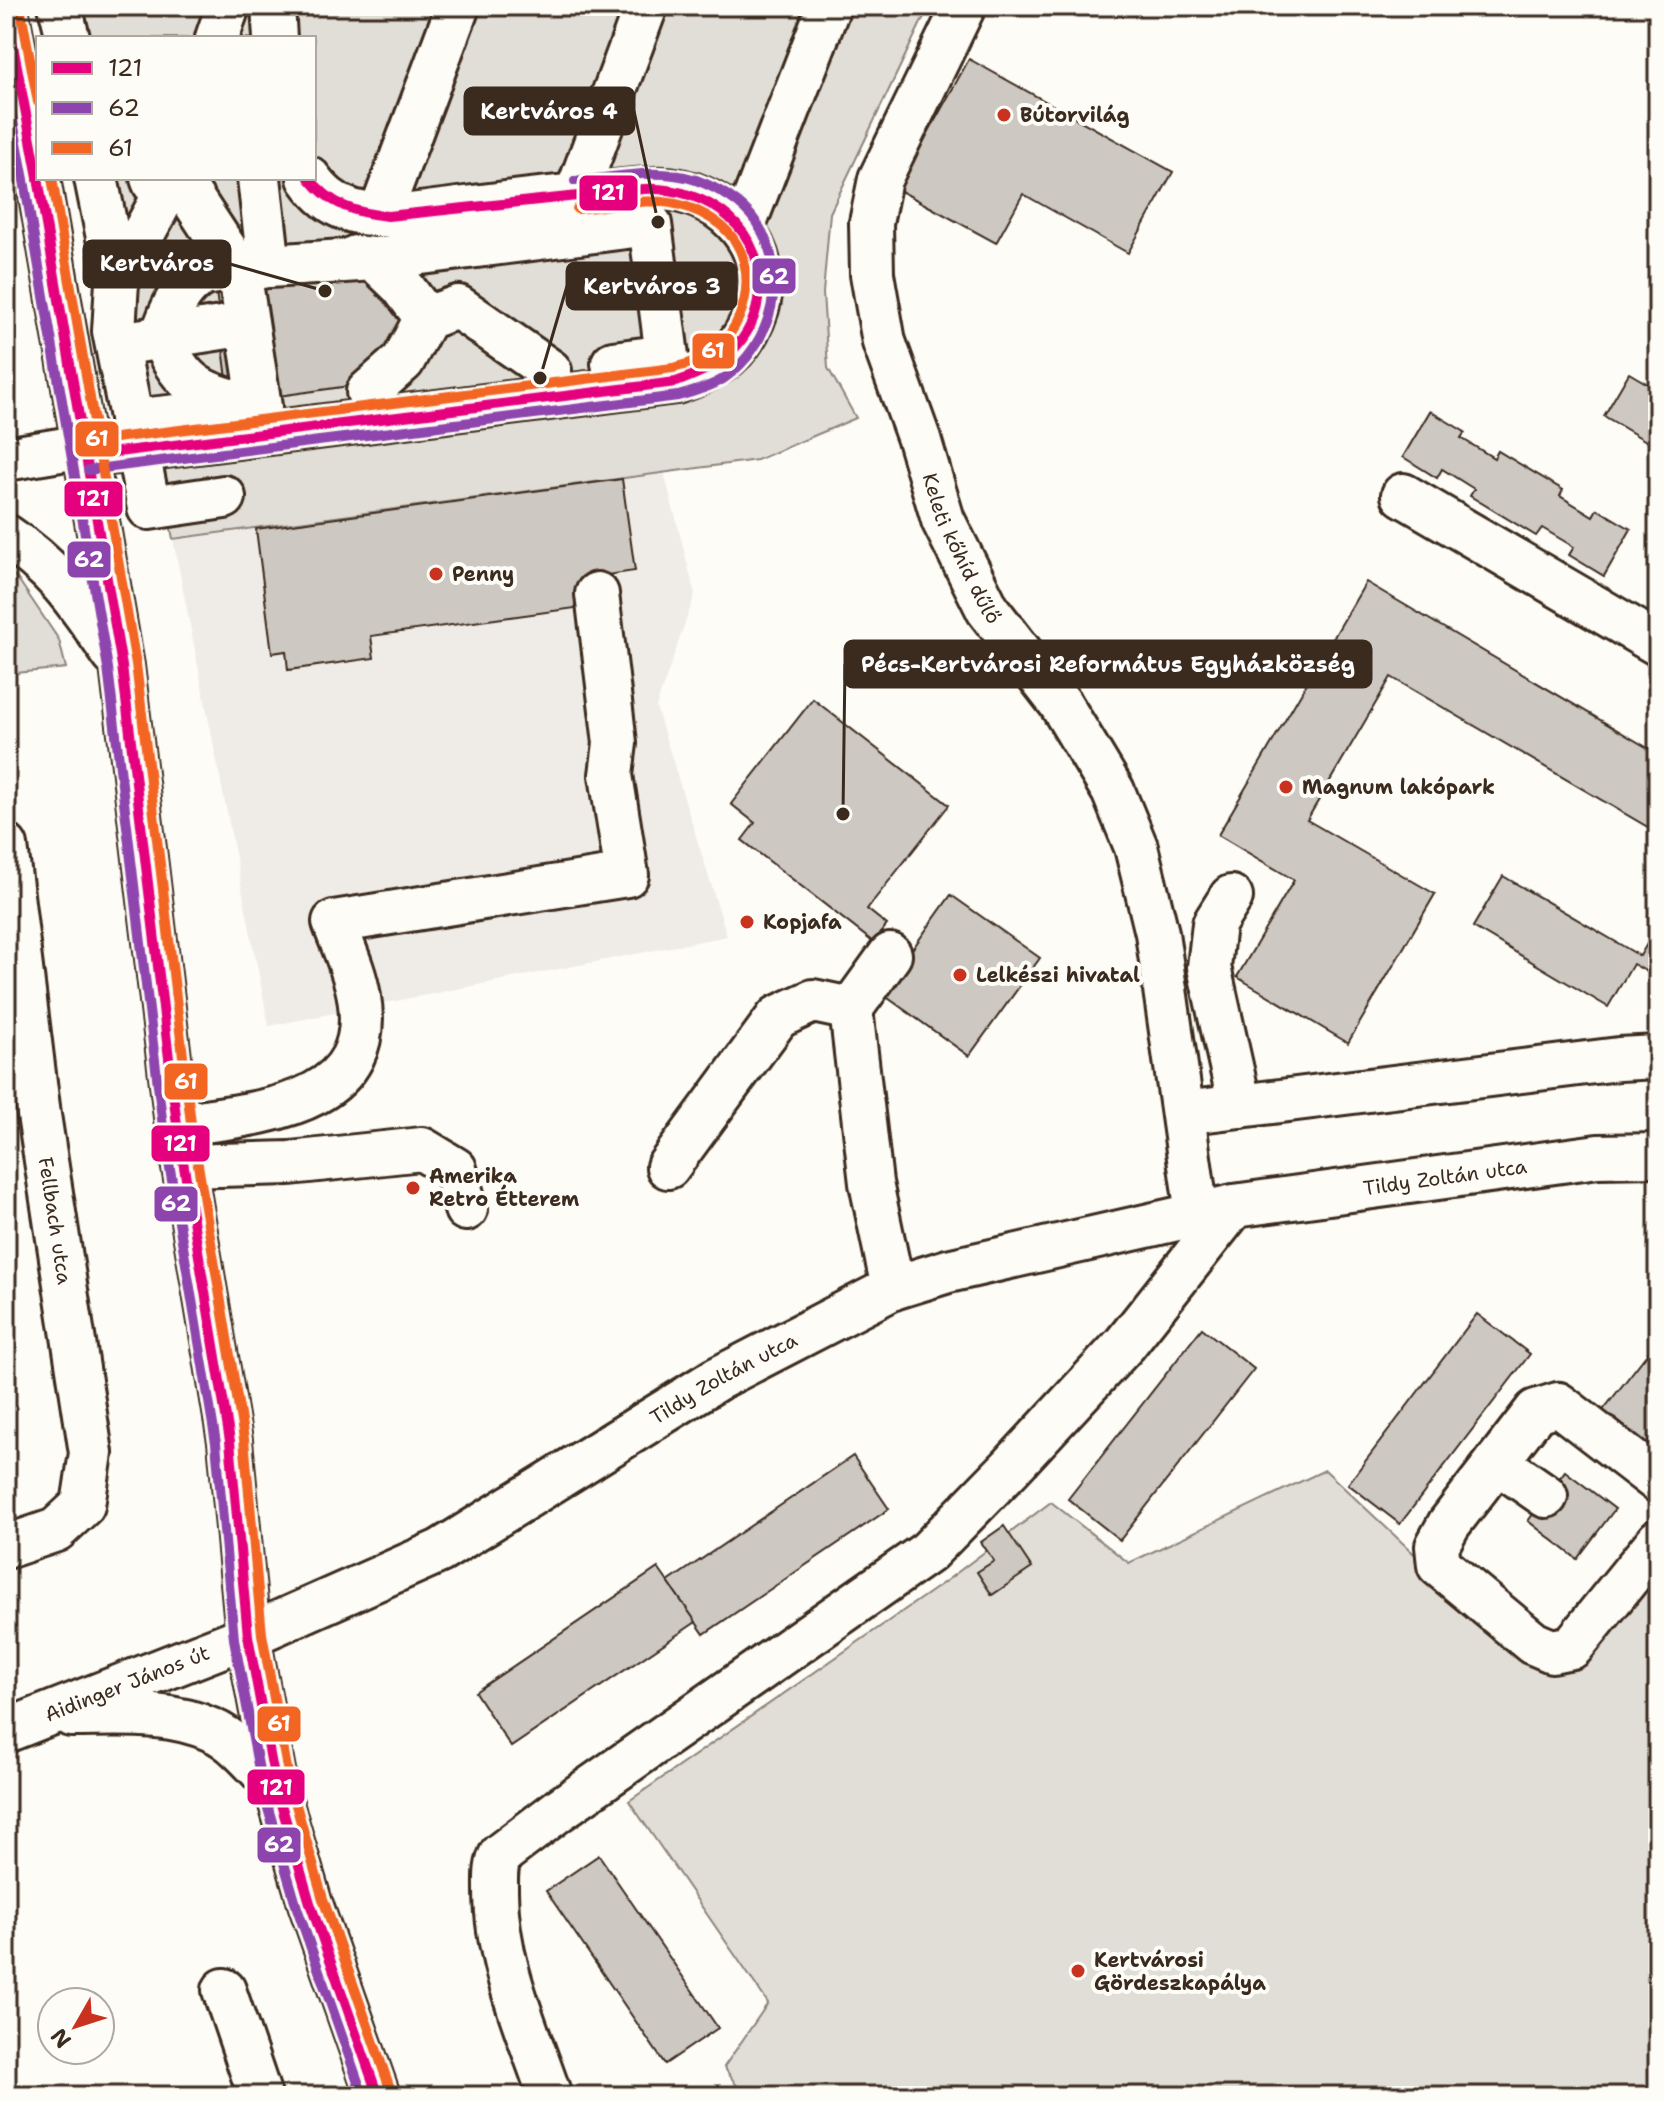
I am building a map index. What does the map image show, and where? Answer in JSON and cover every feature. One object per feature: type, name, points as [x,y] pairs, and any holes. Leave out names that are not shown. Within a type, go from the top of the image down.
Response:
[{"type":"street","points":[[60,6],[68,36]]},
{"type":"street","points":[[218,36],[228,6]]},
{"type":"street","points":[[236,6],[240,36]]},
{"type":"street","points":[[273,6],[275,36]]},
{"type":"street","points":[[380,215],[458,6]]},
{"type":"street","points":[[576,195],[646,6]]},
{"type":"street","points":[[743,228],[829,6]]},
{"type":"street","name":"Keleti kőhíd dűlő","points":[[964,6],[880,179],[871,223],[872,274],[884,342],[919,439],[943,520],[988,610],[1060,703],[1113,791],[1136,847],[1157,933],[1183,1113],[1215,1210]]},
{"type":"street","points":[[6,9],[36,167]]},
{"type":"street","points":[[38,180],[122,666],[177,1125],[230,1441],[248,1636],[276,1787],[310,1903],[378,2096]]},
{"type":"street","points":[[134,435],[676,382],[713,368],[727,358],[745,334],[757,306],[761,285],[759,265],[743,228],[691,192],[666,188],[576,195],[403,216],[354,212],[337,206],[326,200],[311,180]]},
{"type":"street","points":[[146,182],[254,268]]},
{"type":"street","points":[[146,182],[117,282],[114,331],[149,508],[224,497]]},
{"type":"street","points":[[117,282],[146,182]]},
{"type":"street","points":[[260,407],[247,324],[261,197]]},
{"type":"street","points":[[261,197],[275,232],[302,250],[374,259],[402,286],[442,312],[550,371]]},
{"type":"street","points":[[6,459],[85,451],[134,435],[260,407],[667,356],[650,224],[374,259],[202,275],[186,288],[166,321],[162,337],[177,367],[208,395],[260,407]]},
{"type":"street","points":[[368,392],[403,361],[505,242]]},
{"type":"street","points":[[116,345],[247,324]]},
{"type":"street","points":[[1403,495],[1658,644]]},
{"type":"street","points":[[6,536],[44,563],[64,583],[122,666]]},
{"type":"street","points":[[177,1125],[276,1109],[311,1096],[338,1078],[352,1060],[361,1026],[355,976],[334,922],[627,875],[611,775],[615,743],[597,594]]},
{"type":"street","name":"Fellbach utca","points":[[6,846],[39,1115],[91,1453],[83,1505],[56,1530],[6,1547]]},
{"type":"street","points":[[1231,897],[1214,924],[1209,967],[1240,1106]]},
{"type":"street","points":[[890,955],[851,1009],[871,1183],[893,1288]]},
{"type":"street","points":[[668,1167],[778,1017],[813,1001],[851,1009]]},
{"type":"street","points":[[1183,1113],[1619,1059],[1658,1057]]},
{"type":"street","points":[[184,1166],[290,1163],[422,1149],[455,1169],[466,1209]]},
{"type":"street","name":"Tildy Zoltán utca","points":[[248,1636],[440,1551],[717,1379],[893,1288],[948,1271],[1215,1210],[1598,1156],[1658,1155]]},
{"type":"street","points":[[550,2096],[507,1974],[496,1925],[496,1864],[501,1854],[559,1810],[928,1552],[1125,1344],[1215,1210]]},
{"type":"street","points":[[1658,1481],[1558,1404],[1536,1411],[1449,1524],[1437,1546],[1439,1565],[1533,1643],[1552,1651],[1572,1647],[1658,1541]]},
{"type":"street","points":[[1497,1462],[1546,1496]]},
{"type":"street","name":"Aidinger János út","points":[[6,1731],[248,1636]]},
{"type":"street","points":[[46,1715],[141,1715],[192,1723],[214,1730],[246,1756],[276,1787]]},
{"type":"street","points":[[224,1990],[260,2096]]},
{"type":"shaded area","points":[[73,6],[929,6],[830,213],[823,293],[828,368],[856,418],[757,460],[173,539],[105,180],[316,180],[316,36],[79,36]]},
{"type":"shaded area","points":[[664,472],[695,594],[656,707],[727,936],[269,1026],[173,539]]},
{"type":"shaded area","points":[[6,567],[20,582],[59,640],[66,668],[6,674]]},
{"type":"shaded area","points":[[1325,1470],[1426,1565],[1548,1672],[1658,1541],[1658,2092],[1655,2096],[744,2096],[724,2067],[768,2003],[629,1801],[946,1581],[1051,1502],[1129,1563]]},
{"type":"building","name":"Bútorvilág","points":[[969,59],[1173,172],[1128,253],[1023,194],[996,243],[897,189]]},
{"type":"building","points":[[375,271],[377,295],[406,315],[384,381],[230,403],[216,291]]},
{"type":"building","points":[[1629,373],[1658,390],[1658,448],[1604,416]]},
{"type":"building","points":[[1430,411],[1465,432],[1461,438],[1494,458],[1498,451],[1563,490],[1560,496],[1593,516],[1597,509],[1631,529],[1604,576],[1569,555],[1574,547],[1542,528],[1536,536],[1470,496],[1474,489],[1442,469],[1437,478],[1403,457]]},
{"type":"building","name":"Penny","points":[[622,479],[635,571],[586,578],[590,606],[371,636],[374,658],[288,670],[286,651],[272,653],[256,529]]},
{"type":"building","name":"Magnum lakópark","points":[[1366,582],[1658,754],[1658,833],[1391,677],[1307,820],[1435,894],[1348,1043],[1237,977],[1294,880],[1218,835]]},
{"type":"building","points":[[813,699],[949,805],[867,909],[887,925],[873,942],[742,840],[755,823],[731,804]]},
{"type":"building","points":[[1503,876],[1640,956],[1658,925],[1658,978],[1633,964],[1608,1007],[1473,927]]},
{"type":"building","name":"Lelkészi hivatal","points":[[951,895],[1040,958],[969,1056],[881,993]]},
{"type":"building","points":[[1477,1314],[1530,1354],[1400,1524],[1348,1484]]},
{"type":"building","points":[[1202,1328],[1254,1369],[1120,1540],[1068,1499]]},
{"type":"building","points":[[1658,1340],[1658,1449],[1653,1456],[1600,1414]]},
{"type":"building","points":[[853,1456],[889,1509],[704,1634],[668,1582]]},
{"type":"building","points":[[1565,1471],[1615,1509],[1577,1559],[1528,1521]]},
{"type":"building","points":[[1004,1526],[1032,1568],[992,1595],[977,1572],[994,1561],[981,1542]]},
{"type":"building","points":[[658,1568],[696,1622],[511,1747],[475,1692]]},
{"type":"building","points":[[599,1855],[718,2028],[665,2064],[546,1891]]},
{"type":"transit line","name":"61","points":[[20,6],[36,91]]},
{"type":"transit line","name":"121","points":[[6,9],[36,166]]},
{"type":"transit line","name":"62","points":[[6,84],[24,180]]},
{"type":"transit line","name":"62","points":[[88,470],[678,396],[723,379],[740,365],[754,347],[765,328],[771,306],[773,263],[767,242],[756,222],[737,202],[721,192],[681,176],[636,174],[575,181]]},
{"type":"transit line","name":"62","points":[[24,180],[108,668],[163,1127],[216,1443],[234,1639],[263,1791],[297,1908],[363,2096]]},
{"type":"transit line","name":"121","points":[[38,180],[122,666],[177,1125],[230,1441],[248,1636],[276,1787],[310,1903],[378,2096]]},
{"type":"transit line","name":"61","points":[[52,180],[136,664],[191,1123],[244,1439],[262,1634],[290,1784],[323,1899],[391,2091]]},
{"type":"transit line","name":"121","points":[[86,456],[676,382],[708,369],[725,357],[743,339],[754,316],[759,275],[754,253],[744,234],[729,218],[690,195],[644,189],[388,216],[344,206],[326,195],[311,180]]},
{"type":"transit line","name":"61","points":[[84,442],[673,368],[703,358],[720,345],[739,317],[746,284],[741,251],[723,227],[693,209],[660,202],[577,209]]},
{"type":"place","name":"Bútorvilág","points":[[1004,115]]},
{"type":"place","name":"Kertváros 4","points":[[658,222]]},
{"type":"place","name":"Kertváros","points":[[325,291]]},
{"type":"place","name":"Kertváros 3","points":[[540,378]]},
{"type":"place","name":"Penny","points":[[436,574]]},
{"type":"place","name":"Magnum lakópark","points":[[1286,787]]},
{"type":"place","name":"Pécs-Kertvárosi Református Egyházközség","points":[[843,814]]},
{"type":"place","name":"Kopjafa","points":[[747,922]]},
{"type":"place","name":"Lelkészi hivatal","points":[[960,975]]},
{"type":"place","name":"Amerika Retro Étterem","points":[[413,1188]]},
{"type":"place","name":"Kertvárosi Gördeszkapálya","points":[[1078,1971]]}]
